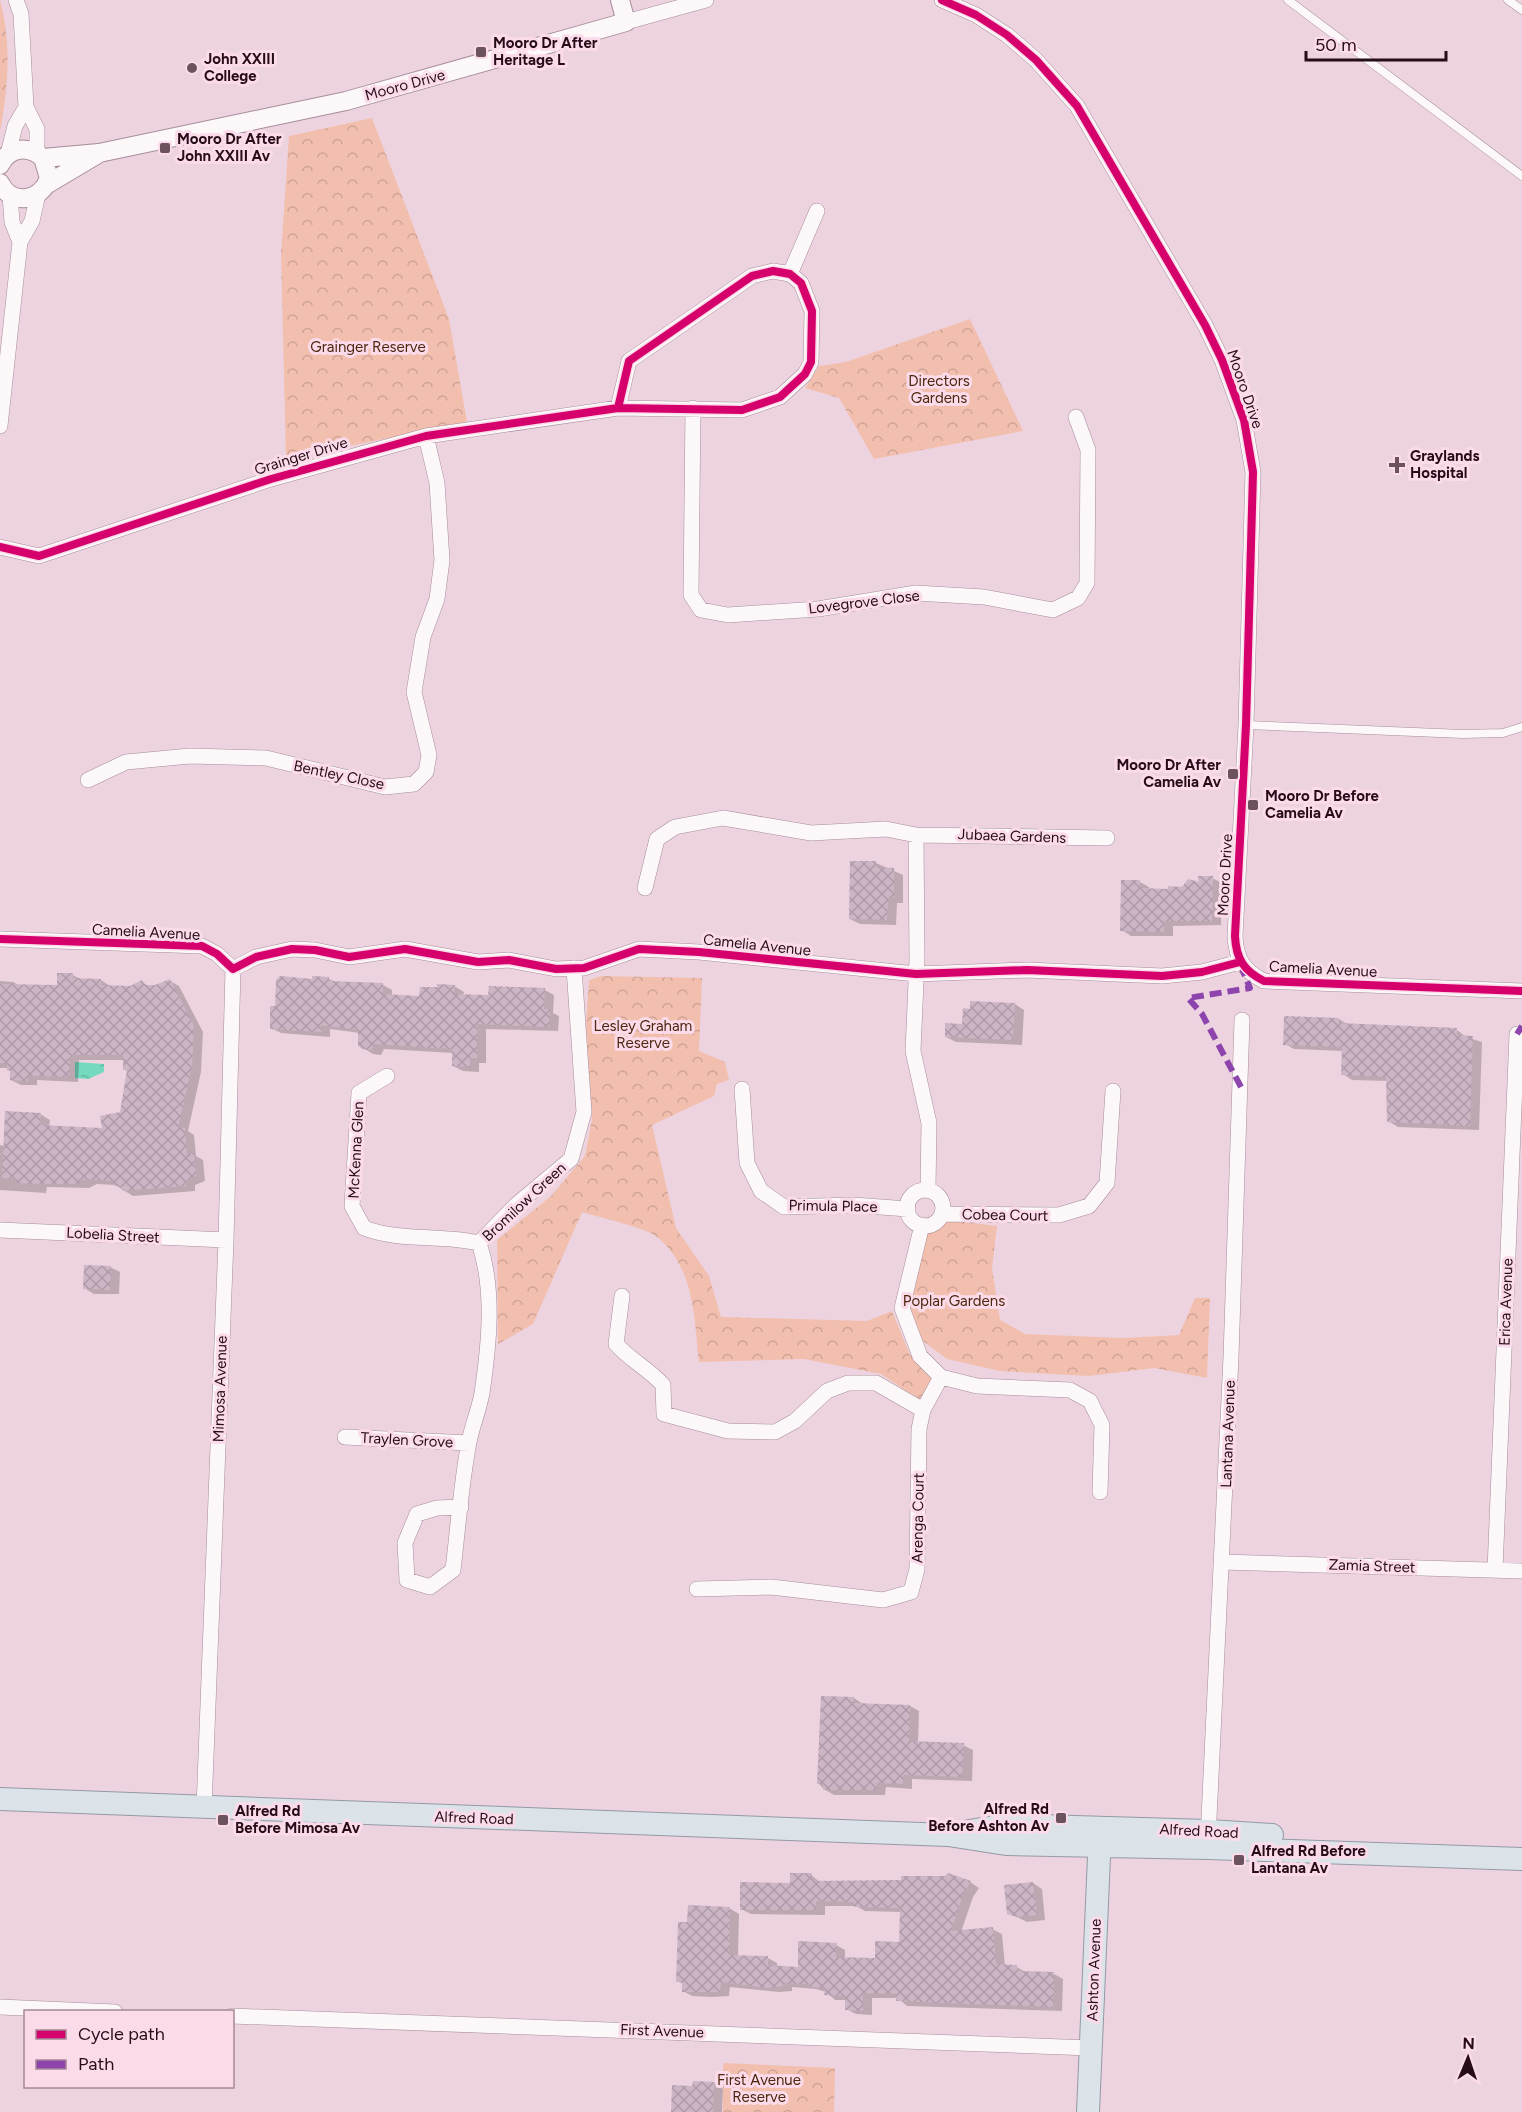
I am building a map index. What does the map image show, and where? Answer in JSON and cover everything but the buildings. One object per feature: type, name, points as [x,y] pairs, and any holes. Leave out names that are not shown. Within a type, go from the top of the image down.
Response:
[{"type":"main road","name":"Alfred Road","points":[[0,1799],[948,1835],[1007,1825],[1100,1837],[1522,1844]]},
{"type":"main road","name":"Ashton Avenue","points":[[1089,2112],[1100,1837]]},
{"type":"main road","name":"Alfred Road","points":[[1208,1839],[1522,1859]]},
{"type":"street","points":[[0,426],[20,242],[32,221],[48,171],[40,156],[37,129],[26,107],[21,14],[16,0]]},
{"type":"street","points":[[620,0],[626,22]]},
{"type":"street","name":"Mooro Drive","points":[[4,160],[23,149],[40,156],[99,153],[346,101],[706,0]]},
{"type":"street","name":"Mooro Drive","points":[[942,0],[976,15],[1007,35],[1036,60],[1077,106],[1222,360],[1244,420],[1253,472],[1246,725],[1235,936],[1240,962]]},
{"type":"street","points":[[4,160],[15,126],[26,107]]},
{"type":"street","name":"Mooro Drive","points":[[4,191],[24,199],[99,153]]},
{"type":"street","points":[[4,191],[20,242]]},
{"type":"street","points":[[618,408],[629,361],[752,276],[773,271],[790,274],[817,212]]},
{"type":"street","name":"Grainger Drive","points":[[0,547],[39,556],[271,479],[426,436],[618,408],[742,410],[780,397],[805,374],[810,362],[812,311],[801,283],[790,274]]},
{"type":"street","name":"Lovegrove Close","points":[[693,408],[692,595],[701,610],[728,615],[818,609],[916,593],[984,597],[1053,610],[1078,598],[1087,583],[1088,450],[1076,417]]},
{"type":"street","name":"Bentley Close","points":[[88,780],[126,762],[190,756],[266,758],[385,787],[414,784],[426,772],[429,755],[414,692],[423,637],[437,599],[442,560],[437,483],[426,436]]},
{"type":"street","name":"Jubaea Gardens","points":[[645,888],[657,839],[675,827],[723,819],[811,833],[886,829],[916,835],[1107,838]]},
{"type":"street","points":[[916,835],[916,974],[913,1051],[929,1123],[928,1190]]},
{"type":"street","name":"Camelia Avenue","points":[[0,939],[202,946],[217,954],[232,969],[256,957],[292,949],[315,950],[349,957],[405,949],[478,962],[509,960],[556,969],[584,968],[639,949],[699,952],[916,974],[1027,970],[1162,976],[1202,972],[1240,962],[1252,975],[1264,981],[1522,991]]},
{"type":"street","name":"Bromilow Green","points":[[461,1507],[437,1508],[417,1514],[405,1543],[407,1580],[430,1587],[453,1570],[461,1507],[469,1443],[482,1394],[489,1322],[487,1265],[479,1243],[516,1205],[571,1159],[584,1112],[573,968]]},
{"type":"street","name":"Mimosa Avenue","points":[[204,1808],[226,1240],[232,969]]},
{"type":"street","name":"Lantana Avenue","points":[[1208,1839],[1223,1562],[1242,1020]]},
{"type":"street","name":"Erica Avenue","points":[[1495,1570],[1517,1034]]},
{"type":"street","name":"McKenna Glen","points":[[387,1076],[359,1093],[352,1206],[364,1228],[385,1236],[461,1239],[479,1243]]},
{"type":"street","name":"Primula Place","points":[[742,1089],[747,1163],[760,1191],[784,1207],[853,1205],[908,1209]]},
{"type":"street","name":"Cobea Court","points":[[942,1214],[1059,1215],[1089,1206],[1107,1183],[1113,1091]]},
{"type":"street","points":[[928,1190],[938,1196],[943,1207],[942,1214],[934,1223],[922,1225],[912,1219],[908,1209],[911,1198],[921,1191],[928,1190]]},
{"type":"street","points":[[922,1225],[902,1308],[920,1356],[941,1377],[977,1386],[1070,1390],[1090,1401],[1102,1425],[1100,1492]]},
{"type":"street","name":"Lobelia Street","points":[[0,1230],[226,1240]]},
{"type":"street","points":[[622,1296],[616,1344],[627,1356],[648,1368],[663,1385],[664,1414],[728,1431],[775,1432],[795,1421],[810,1404],[827,1391],[848,1383],[876,1383],[924,1410]]},
{"type":"street","name":"Arenga Court","points":[[697,1588],[771,1587],[883,1600],[911,1592],[917,1569],[919,1429],[924,1410],[941,1377]]},
{"type":"street","name":"Traylen Grove","points":[[345,1437],[469,1443]]},
{"type":"street","name":"Zamia Street","points":[[1223,1562],[1522,1571]]},
{"type":"street","points":[[0,2007],[69,2010]]},
{"type":"street","name":"First Avenue","points":[[234,2016],[1090,2048]]},
{"type":"lane","points":[[1288,0],[1522,176]]},
{"type":"lane","points":[[1508,0],[1522,10]]},
{"type":"lane","points":[[1246,725],[1463,734],[1503,733],[1522,727]]},
{"type":"green space","points":[[0,0],[4,16],[8,66],[0,132]]},
{"type":"green space","name":"Grainger Reserve","points":[[372,118],[449,319],[467,422],[286,459],[281,254],[289,136]]},
{"type":"green space","name":"Directors Gardens","points":[[970,319],[1023,431],[874,459],[839,398],[805,388],[819,366],[846,362]]},
{"type":"green space","name":"Lesley Graham Reserve","points":[[601,976],[702,978],[699,1051],[725,1062],[729,1080],[717,1084],[714,1096],[652,1125],[676,1228],[709,1276],[721,1317],[867,1321],[892,1311],[910,1355],[933,1377],[920,1400],[881,1374],[804,1359],[699,1362],[694,1311],[686,1279],[670,1249],[657,1237],[643,1230],[582,1212],[533,1324],[498,1344],[497,1240],[551,1196],[585,1156],[592,1119],[586,1024],[589,980]]},
{"type":"green space","name":"Poplar Gardens","points":[[947,1220],[997,1226],[992,1268],[1000,1320],[1025,1334],[1123,1338],[1179,1335],[1195,1298],[1210,1298],[1207,1378],[1154,1368],[1089,1376],[1000,1371],[947,1359],[923,1341],[909,1307],[920,1234]]},
{"type":"green space","name":"First Avenue Reserve","points":[[723,2063],[835,2068],[834,2112],[723,2112]]},
{"type":"water","points":[[75,1062],[104,1064],[104,1072],[88,1079],[75,1078]]},
{"type":"marked path","points":[[1241,1087],[1202,1014],[1188,998],[1250,988],[1242,969]]},
{"type":"marked path","points":[[1517,1034],[1522,1026]]},
{"type":"cycle path","points":[[942,0],[976,15],[1007,35],[1036,60],[1077,106],[1205,325],[1222,360],[1244,420],[1253,472],[1246,725],[1235,936],[1239,958],[1251,973],[1264,981],[1522,991]]},
{"type":"cycle path","points":[[0,547],[39,556],[271,479],[426,436],[618,408],[742,410],[780,397],[805,374],[811,362],[812,311],[801,283],[790,274],[773,271],[752,276],[629,361],[618,408]]},
{"type":"cycle path","points":[[0,939],[202,946],[217,954],[233,969],[256,957],[292,949],[315,950],[349,957],[405,949],[478,962],[509,960],[556,969],[584,968],[639,949],[699,952],[916,974],[1027,970],[1162,976],[1202,972],[1240,962]]},
{"type":"place","name":"Mooro Dr After Heritage L","points":[[481,52]]},
{"type":"place","name":"John XXIII College","points":[[192,68]]},
{"type":"place","name":"Mooro Dr After John XXIII Av","points":[[165,148]]},
{"type":"place","name":"Graylands Hospital","points":[[1397,465]]},
{"type":"place","name":"Mooro Dr After Camelia Av","points":[[1233,774]]},
{"type":"place","name":"Mooro Dr Before Camelia Av","points":[[1253,805]]},
{"type":"place","name":"Alfred Rd Before Ashton Av","points":[[1061,1818]]},
{"type":"place","name":"Alfred Rd Before Mimosa Av","points":[[223,1820]]},
{"type":"place","name":"Alfred Rd Before Lantana Av","points":[[1239,1860]]}]
